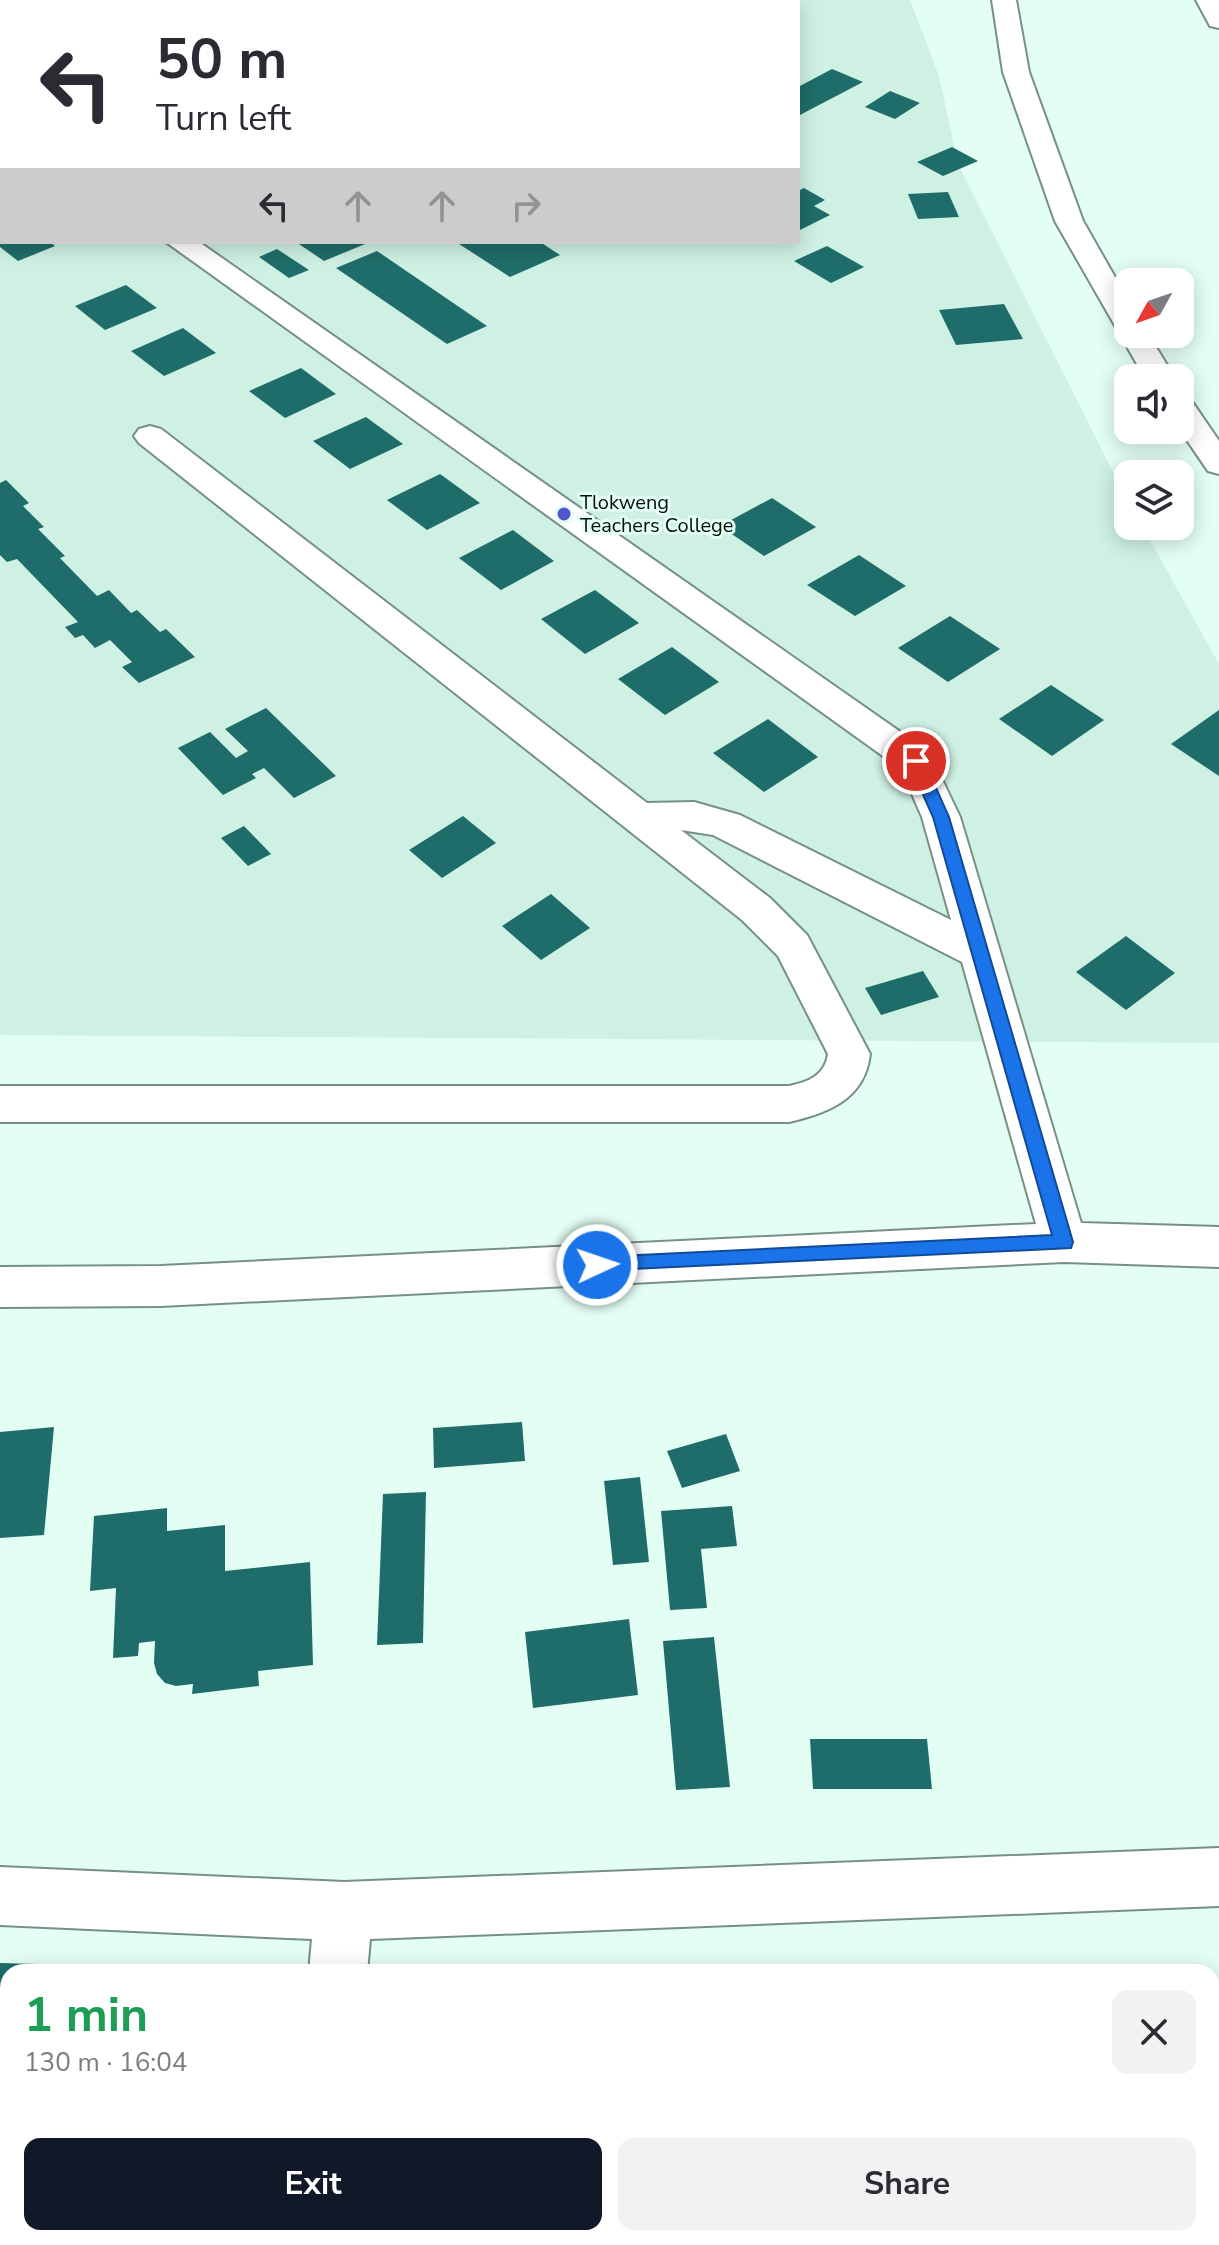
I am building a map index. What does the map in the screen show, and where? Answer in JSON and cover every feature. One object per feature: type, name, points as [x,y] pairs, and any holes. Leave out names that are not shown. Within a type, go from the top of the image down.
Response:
[{"type":"street","points":[[1004,0],[1016,72],[1069,221],[1114,301]]},
{"type":"street","points":[[1208,0],[1219,21]]},
{"type":"street","points":[[183,244],[916,761],[941,817],[1064,1242]]},
{"type":"street","points":[[1194,427],[1219,464]]},
{"type":"street","points":[[0,1104],[789,1104],[824,1094],[845,1072],[849,1054],[793,946],[756,909],[150,436]]},
{"type":"street","points":[[639,817],[694,816],[726,825],[981,953]]},
{"type":"street","points":[[0,1287],[161,1286],[1064,1242],[1219,1247]]},
{"type":"street","points":[[0,1896],[344,1911],[1219,1877]]},
{"type":"street","points":[[339,1964],[344,1911]]},
{"type":"shaded area","name":"Tlokweng Teachers College","points":[[800,0],[910,0],[939,76],[958,164],[1114,474],[1114,540],[1150,540],[1219,664],[1219,1043],[0,1035],[0,244],[800,244]]},
{"type":"building","points":[[832,69],[863,82],[800,115],[800,86]]},
{"type":"building","points":[[890,91],[920,103],[895,119],[865,107]]},
{"type":"building","points":[[952,147],[978,161],[943,176],[917,162]]},
{"type":"building","points":[[804,188],[825,200],[814,206],[830,215],[800,230],[800,190]]},
{"type":"building","points":[[948,192],[959,217],[918,219],[908,194]]},
{"type":"building","points":[[0,244],[55,246],[18,261]]},
{"type":"building","points":[[299,244],[365,244],[324,261]]},
{"type":"building","points":[[459,244],[543,244],[560,255],[510,277]]},
{"type":"building","points":[[827,246],[864,267],[831,283],[794,261]]},
{"type":"building","points":[[277,249],[309,270],[289,278],[259,257]]},
{"type":"building","points":[[377,251],[487,326],[447,344],[336,268]]},
{"type":"building","points":[[126,285],[157,308],[105,330],[75,306]]},
{"type":"building","points":[[1004,304],[1023,339],[956,345],[939,310]]},
{"type":"building","points":[[183,328],[216,353],[164,376],[131,351]]},
{"type":"building","points":[[301,368],[336,394],[285,418],[249,391]]},
{"type":"building","points":[[366,417],[403,444],[350,469],[313,441]]},
{"type":"building","points":[[440,474],[480,503],[427,530],[387,500]]},
{"type":"building","points":[[6,480],[29,503],[23,506],[44,527],[38,529],[65,556],[60,558],[97,596],[109,590],[131,613],[137,610],[160,632],[166,629],[195,657],[139,683],[122,667],[132,662],[110,640],[95,648],[83,635],[75,638],[65,627],[78,622],[17,559],[7,562],[0,555],[0,483]]},
{"type":"building","points":[[772,498],[816,527],[764,556],[720,526]]},
{"type":"building","points":[[513,530],[554,561],[501,590],[459,558]]},
{"type":"building","points":[[859,555],[906,586],[855,616],[807,585]]},
{"type":"building","points":[[595,590],[639,623],[585,654],[541,619]]},
{"type":"building","points":[[950,616],[1000,649],[948,682],[898,648]]},
{"type":"building","points":[[672,647],[719,682],[665,715],[618,679]]},
{"type":"building","points":[[1051,685],[1104,720],[1052,756],[999,719]]},
{"type":"building","points":[[266,708],[336,776],[294,798],[264,768],[252,774],[256,778],[223,795],[178,748],[210,732],[236,758],[248,751],[225,729]]},
{"type":"building","points":[[1219,710],[1219,776],[1171,744]]},
{"type":"building","points":[[768,719],[818,757],[764,792],[713,753]]},
{"type":"building","points":[[463,816],[496,843],[442,878],[409,850]]},
{"type":"building","points":[[244,826],[271,854],[248,866],[221,838]]},
{"type":"building","points":[[551,894],[590,928],[541,960],[502,926]]},
{"type":"building","points":[[1126,936],[1175,973],[1126,1010],[1076,972]]},
{"type":"building","points":[[923,971],[939,997],[881,1015],[865,988]]},
{"type":"building","points":[[522,1422],[525,1461],[434,1468],[433,1428]]},
{"type":"building","points":[[54,1427],[44,1535],[0,1538],[0,1432]]},
{"type":"building","points":[[726,1434],[740,1471],[682,1488],[667,1451]]},
{"type":"building","points":[[640,1477],[649,1562],[613,1565],[604,1481]]},
{"type":"building","points":[[426,1492],[423,1643],[377,1645],[383,1494]]},
{"type":"building","points":[[732,1506],[737,1546],[701,1549],[707,1608],[670,1610],[661,1511]]},
{"type":"building","points":[[167,1508],[167,1531],[225,1525],[225,1571],[310,1562],[313,1665],[258,1671],[259,1686],[192,1694],[193,1684],[176,1686],[165,1683],[157,1674],[155,1641],[139,1643],[138,1656],[113,1658],[116,1588],[90,1591],[94,1516]]},
{"type":"building","points":[[629,1619],[638,1695],[533,1708],[525,1632]]},
{"type":"building","points":[[714,1637],[730,1787],[676,1790],[663,1641]]},
{"type":"building","points":[[810,1739],[927,1739],[932,1789],[813,1789]]},
{"type":"place","name":"Tlokweng Teachers College","points":[[564,514]]},
{"type":"route","points":[[597,1265],[1064,1242],[941,817],[927,779],[916,761]]}]
